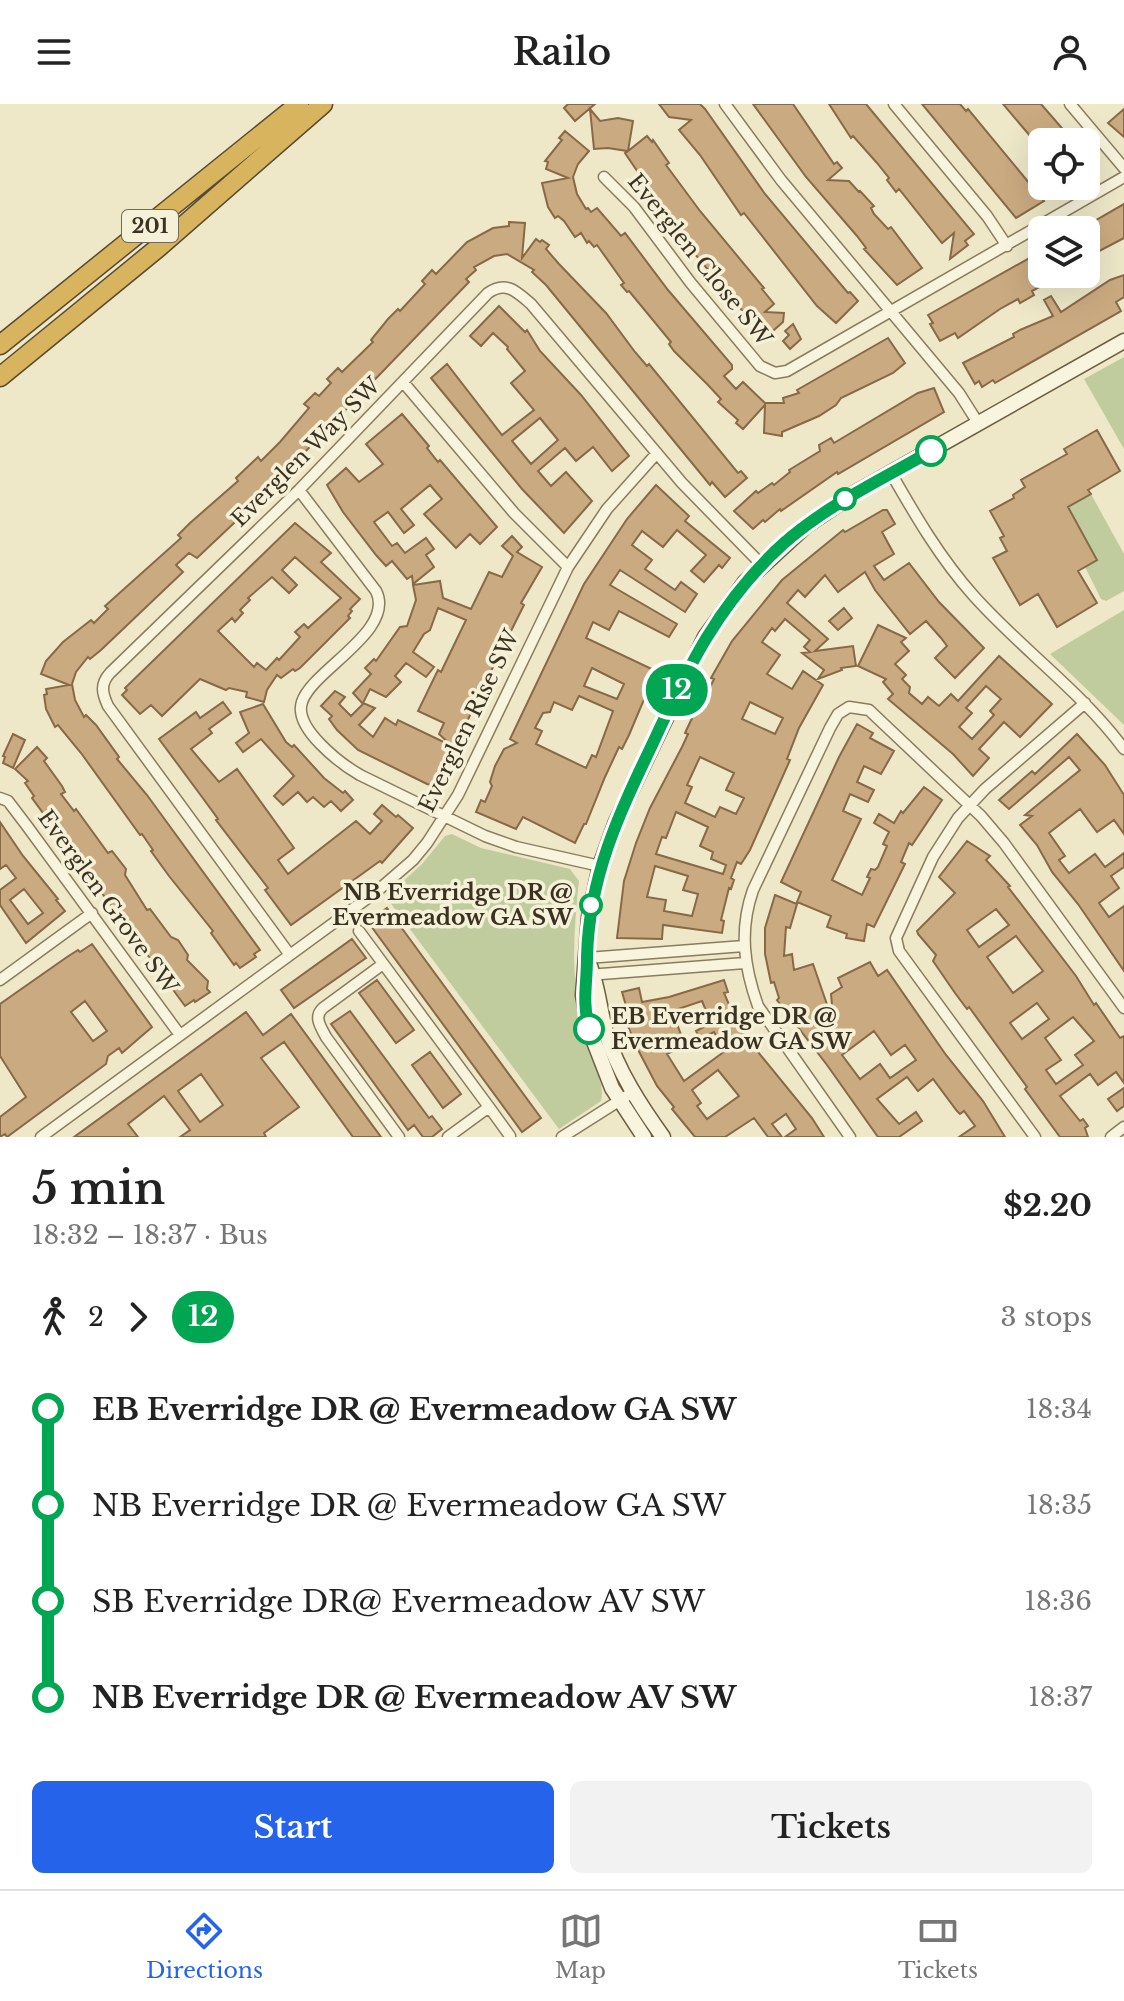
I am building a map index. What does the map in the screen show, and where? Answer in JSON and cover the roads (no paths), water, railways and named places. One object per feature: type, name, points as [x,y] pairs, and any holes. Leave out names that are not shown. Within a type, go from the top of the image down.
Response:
[{"type":"highway","name":"201","points":[[0,345],[299,104]]},
{"type":"highway","points":[[0,377],[159,247],[323,104]]},
{"type":"street","points":[[725,104],[781,180],[959,393],[978,423]]},
{"type":"street","points":[[894,104],[987,216],[1007,246]]},
{"type":"street","points":[[1070,104],[1124,168]]},
{"type":"street","name":"Everglen Close SW","points":[[604,177],[634,207],[690,282],[760,366],[769,371],[787,371],[1124,177]]},
{"type":"street","name":"Everglen Way SW","points":[[290,955],[108,706],[102,690],[110,673],[299,490],[488,293],[499,287],[509,287],[519,293],[544,318],[706,509],[762,565]]},
{"type":"street","points":[[663,1137],[633,1092],[607,1034],[587,958],[589,917],[600,866],[616,822],[692,660],[723,610],[762,565],[806,526],[891,473],[1124,341]]},
{"type":"street","points":[[403,382],[514,513],[568,567]]},
{"type":"street","name":"Everglen Rise SW","points":[[41,1137],[396,875],[427,843],[445,817],[568,567],[607,509],[657,453]]},
{"type":"street","points":[[891,473],[931,541],[973,595],[1085,703],[1124,749]]},
{"type":"street","points":[[299,490],[376,591],[380,607],[378,615],[359,639],[305,696],[301,716],[318,741],[347,768],[502,843],[600,866]]},
{"type":"street","points":[[1035,1137],[897,946],[898,931],[945,835],[970,804],[1085,703]]},
{"type":"street","points":[[850,1137],[763,1016],[750,984],[744,946],[746,915],[753,890],[823,742],[843,710],[857,706],[869,710],[970,804],[1004,843],[1124,1008]]},
{"type":"street","name":"Everglen Grove SW","points":[[0,798],[11,804],[180,1035]]},
{"type":"street","points":[[0,980],[92,913]]},
{"type":"street","points":[[359,931],[510,1136]]},
{"type":"street","points":[[587,958],[744,946]]},
{"type":"street","points":[[590,975],[745,963]]},
{"type":"street","points":[[383,964],[323,1008],[317,1019],[326,1037],[399,1137]]},
{"type":"street","points":[[590,975],[583,1000],[589,1029],[606,1076],[644,1137]]},
{"type":"street","points":[[562,1137],[633,1092]]},
{"type":"street","points":[[448,1137],[489,1107]]},
{"type":"street","points":[[1111,1137],[1124,1127]]},
{"type":"place","name":"NB Everridge DR @ Evermeadow GA SW","points":[[591,905]]},
{"type":"place","name":"EB Everridge DR @ Evermeadow GA SW","points":[[589,1029]]}]
